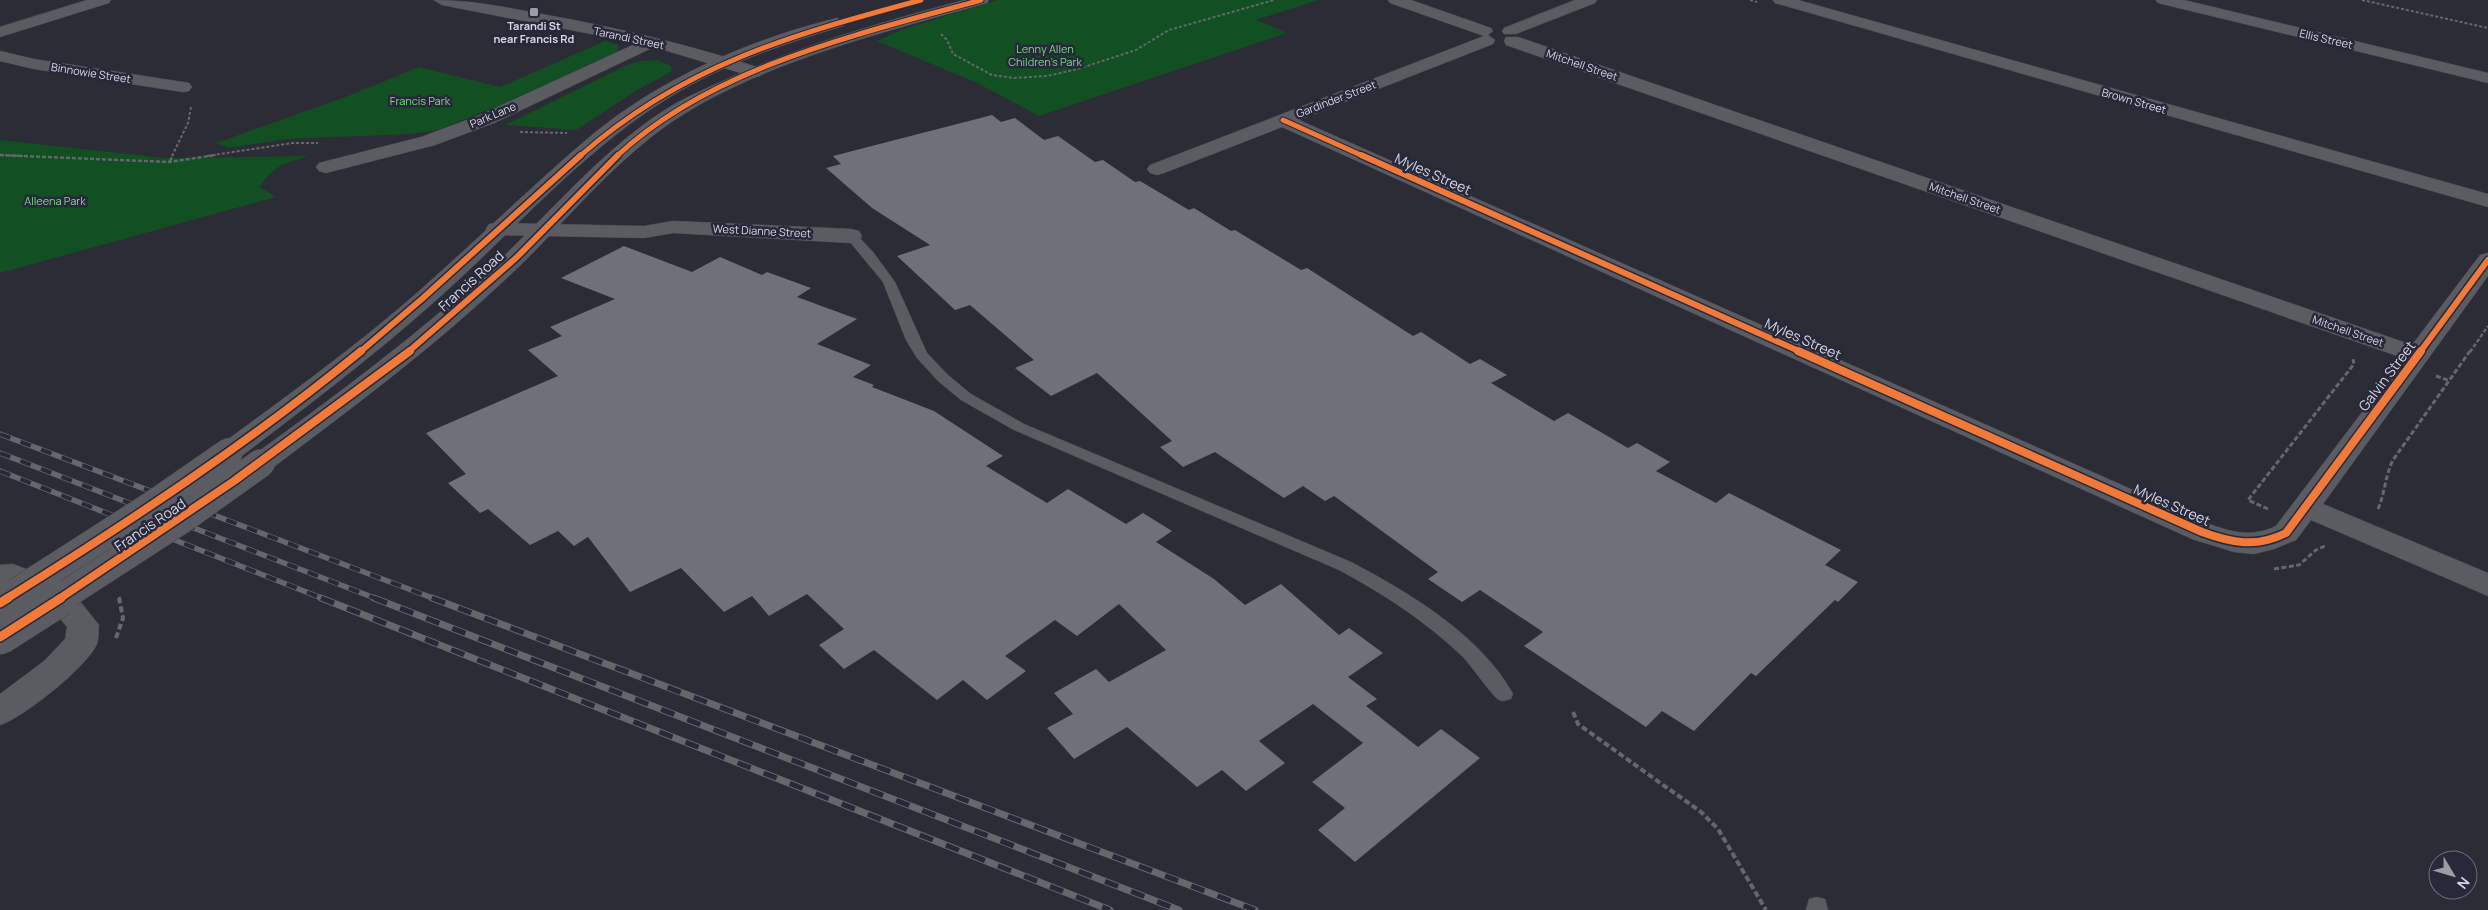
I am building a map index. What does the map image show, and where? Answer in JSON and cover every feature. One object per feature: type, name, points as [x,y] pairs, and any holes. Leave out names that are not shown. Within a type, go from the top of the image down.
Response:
[{"type":"street","points":[[0,32],[103,0]]},
{"type":"street","name":"Tarandi Street","points":[[442,0],[652,42],[726,62],[754,72]]},
{"type":"street","name":"Francis Road","points":[[0,603],[154,504],[229,452],[347,363],[409,312],[589,147],[634,112],[691,79],[726,62],[811,31],[921,0]]},
{"type":"street","name":"Francis Road","points":[[0,637],[152,538],[261,463],[358,391],[429,335],[483,288],[551,224],[600,171],[671,114],[754,72],[863,34],[981,0]]},
{"type":"street","points":[[1396,0],[1486,35],[1499,29],[1511,36],[1589,0]]},
{"type":"street","name":"Brown Street","points":[[1781,0],[2488,201]]},
{"type":"street","name":"Ellis Street","points":[[2164,0],[2488,78]]},
{"type":"street","name":"Gardinder Street","points":[[1157,169],[1283,120],[1486,35]]},
{"type":"street","name":"Mitchell Street","points":[[1511,36],[2418,355]]},
{"type":"street","name":"Park Lane","points":[[326,167],[428,141],[479,122],[652,42]]},
{"type":"street","name":"Binnowie Street","points":[[0,56],[34,64],[183,87]]},
{"type":"street","name":"Myles Street","points":[[1283,120],[2202,532],[2234,542],[2262,544],[2286,533],[2300,514]]},
{"type":"street","name":"West Dianne Street","points":[[506,222],[644,232],[673,227],[850,236]]},
{"type":"street","name":"Galvin Street","points":[[2300,514],[2488,260]]},
{"type":"street","points":[[2300,514],[2488,585]]},
{"type":"street","points":[[0,576],[13,574],[56,593],[83,625],[81,643],[56,670],[0,712]]},
{"type":"lane","points":[[850,236],[882,271],[892,287],[911,336],[922,355],[950,384],[972,402],[1019,427],[1345,566],[1378,582],[1451,636],[1489,672],[1504,694]]},
{"type":"path","points":[[938,31],[947,40],[953,54],[979,70],[1003,78],[1047,76],[1078,69],[1136,50],[1169,30],[1274,0]]},
{"type":"path","points":[[2362,0],[2488,28]]},
{"type":"path","points":[[169,162],[188,124],[193,93],[183,87]]},
{"type":"path","points":[[514,132],[569,133]]},
{"type":"path","points":[[0,155],[169,162],[292,143],[321,144]]},
{"type":"path","points":[[2386,515],[2377,512],[2385,493],[2387,472],[2393,460],[2488,326]]},
{"type":"path","points":[[2300,514],[2248,500],[2354,364],[2349,352]]},
{"type":"path","points":[[1572,712],[1578,724],[1701,812],[1718,828],[1766,910]]},
{"type":"green space","name":"Lenny Allen Children's Park","points":[[997,0],[1318,0],[1256,20],[1287,33],[1039,116],[975,82],[877,41],[901,30]]},
{"type":"green space","name":"Francis Park","points":[[605,41],[618,45],[618,51],[503,104],[438,130],[410,134],[287,139],[229,148],[216,143],[348,96],[419,67],[500,87]]},
{"type":"green space","points":[[657,60],[671,66],[671,72],[637,90],[576,130],[505,125],[623,67],[640,61]]},
{"type":"green space","name":"Alleena Park","points":[[0,140],[165,158],[308,156],[280,166],[265,180],[260,187],[276,197],[0,273]]},
{"type":"building","points":[[992,115],[1001,122],[1015,118],[1044,140],[1058,136],[1095,162],[1103,160],[1135,182],[1140,181],[1189,210],[1194,208],[1231,231],[1235,230],[1301,270],[1307,268],[1413,336],[1421,332],[1470,364],[1480,359],[1507,375],[1491,383],[1554,421],[1568,413],[1628,448],[1637,443],[1670,462],[1656,471],[1716,503],[1729,493],[1841,550],[1825,565],[1858,582],[1838,602],[1835,600],[1756,676],[1751,673],[1694,731],[1662,711],[1646,727],[1524,646],[1543,632],[1480,590],[1462,602],[1428,579],[1438,572],[1334,496],[1325,501],[1303,486],[1284,498],[1215,452],[1183,467],[1160,447],[1172,441],[1097,373],[1051,396],[1015,368],[1034,360],[970,305],[955,310],[897,256],[930,245],[872,208],[826,168],[841,164],[833,156]]},
{"type":"building","points":[[624,246],[692,272],[720,257],[762,275],[767,272],[811,288],[797,297],[857,319],[817,344],[871,365],[853,377],[874,385],[872,387],[934,411],[1003,456],[986,466],[1047,503],[1068,489],[1126,524],[1143,513],[1172,531],[1156,542],[1214,579],[1245,605],[1281,584],[1339,635],[1349,628],[1383,653],[1348,677],[1377,699],[1366,706],[1418,747],[1441,729],[1480,758],[1355,862],[1318,830],[1345,808],[1312,782],[1363,743],[1313,704],[1259,741],[1285,763],[1246,791],[1222,770],[1197,787],[1127,727],[1074,759],[1047,728],[1073,714],[1054,693],[1096,669],[1109,682],[1166,650],[1119,604],[1077,636],[1055,620],[1005,656],[1026,671],[987,700],[963,680],[937,700],[874,650],[844,669],[819,645],[844,629],[807,594],[769,616],[752,596],[724,612],[681,568],[630,592],[588,537],[574,546],[558,531],[530,545],[488,509],[480,513],[448,483],[466,474],[426,433],[558,376],[528,350],[562,336],[550,327],[615,299],[561,278]]},
{"type":"railway","points":[[0,434],[435,599]]},
{"type":"railway","points":[[0,453],[377,599]]},
{"type":"railway","points":[[0,471],[324,599]]},
{"type":"railway","points":[[321,598],[1110,910]]},
{"type":"railway","points":[[374,598],[1179,910]]},
{"type":"railway","points":[[432,598],[1255,910]]},
{"type":"cycle path","points":[[0,603],[179,488],[308,394],[398,320],[610,130],[654,99],[685,81],[750,52],[818,29],[921,0]]},
{"type":"cycle path","points":[[0,637],[196,508],[388,368],[503,271],[621,152],[655,124],[710,93],[747,75],[785,60],[823,46],[981,0]]},
{"type":"cycle path","points":[[1283,120],[2202,532],[2224,540],[2244,544],[2264,542],[2286,533],[2488,260]]},
{"type":"place","name":"Tarandi St near Francis Rd","points":[[534,12]]}]
